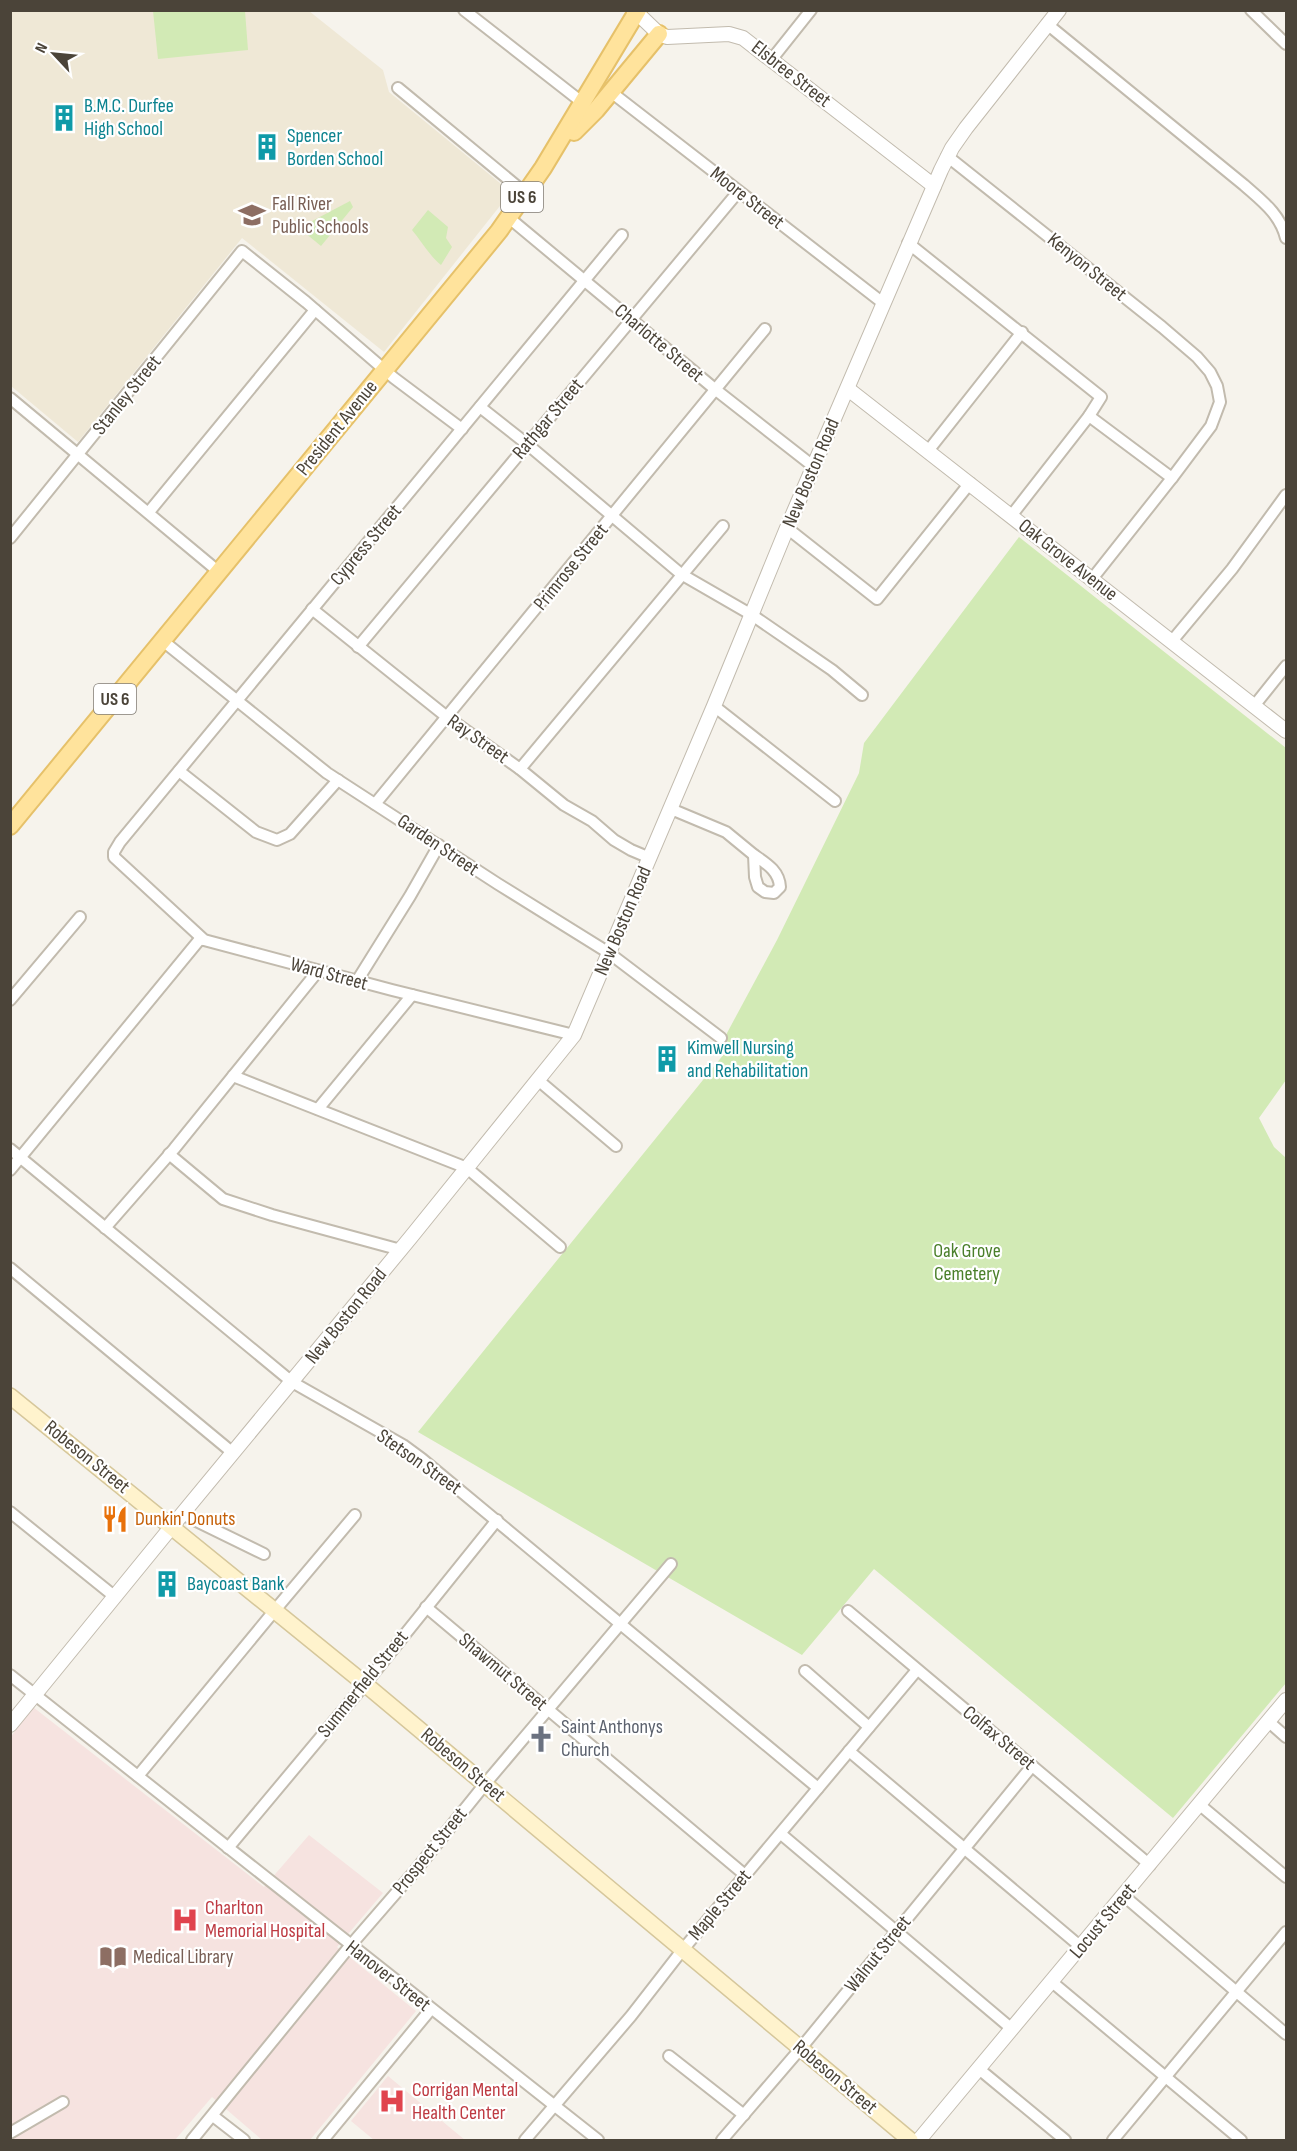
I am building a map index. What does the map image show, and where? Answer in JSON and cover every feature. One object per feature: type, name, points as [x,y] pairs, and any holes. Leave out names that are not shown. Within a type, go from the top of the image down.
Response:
[{"type":"main road","name":"President Avenue","points":[[10,826],[508,217],[552,154],[636,11]]},
{"type":"main road","points":[[552,154],[611,92],[658,34]]},
{"type":"main road","name":"Robeson Street","points":[[10,1395],[177,1520],[274,1610],[910,2140]]},
{"type":"street","points":[[464,10],[583,103]]},
{"type":"street","points":[[772,59],[811,10]]},
{"type":"street","name":"New Boston Road","points":[[10,1725],[401,1250],[574,1035],[671,809],[813,466],[947,156],[966,128],[1059,10]]},
{"type":"street","points":[[1251,10],[1287,44]]},
{"type":"street","points":[[636,11],[658,34]]},
{"type":"street","points":[[1047,24],[1244,185],[1273,212],[1283,225],[1287,238]]},
{"type":"street","name":"Elsbree Street","points":[[658,34],[673,38],[735,34],[748,41],[934,186]]},
{"type":"street","points":[[398,88],[525,194]]},
{"type":"street","name":"Moore Street","points":[[611,92],[883,303]]},
{"type":"street","name":"Kenyon Street","points":[[947,156],[1189,349],[1210,372],[1217,386],[1220,402],[1211,426],[1172,478]]},
{"type":"street","name":"Rathgar Street","points":[[358,647],[738,192]]},
{"type":"street","name":"Charlotte Street","points":[[508,217],[716,390],[813,466]]},
{"type":"street","name":"Cypress Street","points":[[114,857],[114,852],[120,842],[622,235]]},
{"type":"street","points":[[908,243],[1101,397],[1089,416],[1011,516]]},
{"type":"street","name":"Stanley Street","points":[[10,538],[242,251],[315,310]]},
{"type":"street","points":[[149,512],[315,310],[385,369],[462,429]]},
{"type":"street","name":"Primrose Street","points":[[375,804],[765,329]]},
{"type":"street","points":[[928,452],[1022,332]]},
{"type":"street","name":"Oak Grove Avenue","points":[[848,389],[1287,731]]},
{"type":"street","points":[[10,398],[219,572]]},
{"type":"street","points":[[480,407],[681,574],[752,615],[832,670],[862,695]]},
{"type":"street","points":[[1089,416],[1172,478],[1092,579]]},
{"type":"street","points":[[787,528],[877,599],[970,483]]},
{"type":"street","points":[[1172,641],[1232,569],[1287,495]]},
{"type":"street","points":[[520,769],[723,526]]},
{"type":"street","name":"Ray Street","points":[[312,609],[447,717],[520,769],[564,806],[592,821],[614,840],[650,858]]},
{"type":"street","name":"Garden Street","points":[[163,641],[338,780],[609,953],[720,1038]]},
{"type":"street","points":[[1254,706],[1287,666]]},
{"type":"street","points":[[714,706],[835,801]]},
{"type":"street","points":[[179,771],[256,832],[277,840],[290,834],[338,780]]},
{"type":"street","points":[[671,809],[726,832],[754,855]]},
{"type":"street","points":[[357,981],[439,845]]},
{"type":"street","name":"Ward Street","points":[[114,857],[204,940],[574,1035]]},
{"type":"street","points":[[10,1000],[80,917]]},
{"type":"street","points":[[10,1170],[200,939],[204,940]]},
{"type":"street","points":[[105,1228],[169,1154],[318,971]]},
{"type":"street","points":[[318,1109],[412,995]]},
{"type":"street","points":[[233,1076],[467,1168],[560,1247]]},
{"type":"street","points":[[538,1080],[616,1146]]},
{"type":"street","name":"Stetson Street","points":[[10,1149],[292,1382],[403,1446],[496,1520],[818,1788]]},
{"type":"street","points":[[169,1154],[223,1199],[272,1215],[401,1250]]},
{"type":"street","points":[[10,1268],[233,1453]]},
{"type":"street","points":[[10,1512],[114,1596]]},
{"type":"street","points":[[138,1776],[355,1515]]},
{"type":"street","points":[[177,1520],[264,1554]]},
{"type":"street","name":"Summerfield Street","points":[[228,1848],[365,1684],[496,1520]]},
{"type":"street","name":"Prospect Street","points":[[192,2140],[350,1946],[671,1564]]},
{"type":"street","name":"Shawmut Street","points":[[426,1607],[746,1875]]},
{"type":"street","name":"Colfax Street","points":[[848,1611],[1150,1865]]},
{"type":"street","name":"Maple Street","points":[[525,2140],[631,2016],[682,1950],[917,1670]]},
{"type":"street","points":[[805,1671],[869,1727]]},
{"type":"street","name":"Hanover Street","points":[[10,1676],[598,2140]]},
{"type":"street","name":"Locust Street","points":[[919,2140],[1287,1700]]},
{"type":"street","points":[[1269,1722],[1287,1737]]},
{"type":"street","points":[[849,1751],[1082,1947]]},
{"type":"street","name":"Walnut Street","points":[[722,2140],[801,2048],[1032,1766]]},
{"type":"street","points":[[1200,1805],[1287,1877]]},
{"type":"street","points":[[781,1834],[1012,2029]]},
{"type":"street","points":[[1124,1896],[1287,2034]]},
{"type":"street","points":[[1113,2140],[1287,1932]]},
{"type":"street","points":[[1052,1982],[1241,2140]]},
{"type":"street","points":[[323,2140],[431,2009]]},
{"type":"street","points":[[669,2056],[744,2115]]},
{"type":"street","points":[[979,2069],[1065,2140]]},
{"type":"street","points":[[10,2133],[63,2102]]},
{"type":"street","points":[[213,2116],[244,2140]]},
{"type":"shaded area","name":"Fall River Public Schools","points":[[10,11],[309,11],[383,70],[389,92],[511,192],[384,352],[242,238],[78,442],[11,386]]},
{"type":"shaded area","name":"Charlton Memorial Hospital","points":[[33,1707],[264,1887],[309,1835],[383,1893],[337,1947],[416,2011],[310,2140],[262,2140],[212,2097],[175,2140],[11,2140],[10,1738]]},
{"type":"shaded area","name":"Corrigan Mental Health Center","points":[[388,2076],[465,2140],[374,2140],[351,2121]]},
{"type":"green space","points":[[153,11],[245,11],[248,50],[158,59]]},
{"type":"green space","points":[[350,201],[353,207],[321,246],[299,228]]},
{"type":"green space","points":[[428,210],[448,227],[446,238],[452,247],[441,265],[412,230]]},
{"type":"green space","name":"Oak Grove Cemetery","points":[[1019,537],[1286,748],[1286,1080],[1259,1118],[1274,1147],[1286,1158],[1286,1683],[1173,1818],[874,1569],[802,1655],[418,1432],[724,1054],[727,1033],[777,940],[859,773],[864,743]]},
{"type":"place","name":"B.M.C. Durfee High School","points":[[64,118]]},
{"type":"place","name":"Spencer Borden School","points":[[267,147]]},
{"type":"place","name":"Fall River Public Schools","points":[[252,215]]},
{"type":"place","name":"Kimwell Nursing and Rehabilitation","points":[[667,1059]]},
{"type":"place","name":"Dunkin' Donuts","points":[[115,1519]]},
{"type":"place","name":"Baycoast Bank","points":[[167,1584]]},
{"type":"place","name":"Saint Anthonys Church","points":[[541,1739]]},
{"type":"place","name":"Charlton Memorial Hospital","points":[[185,1920]]},
{"type":"place","name":"Medical Library","points":[[113,1957]]},
{"type":"place","name":"Corrigan Mental Health Center","points":[[392,2101]]}]
